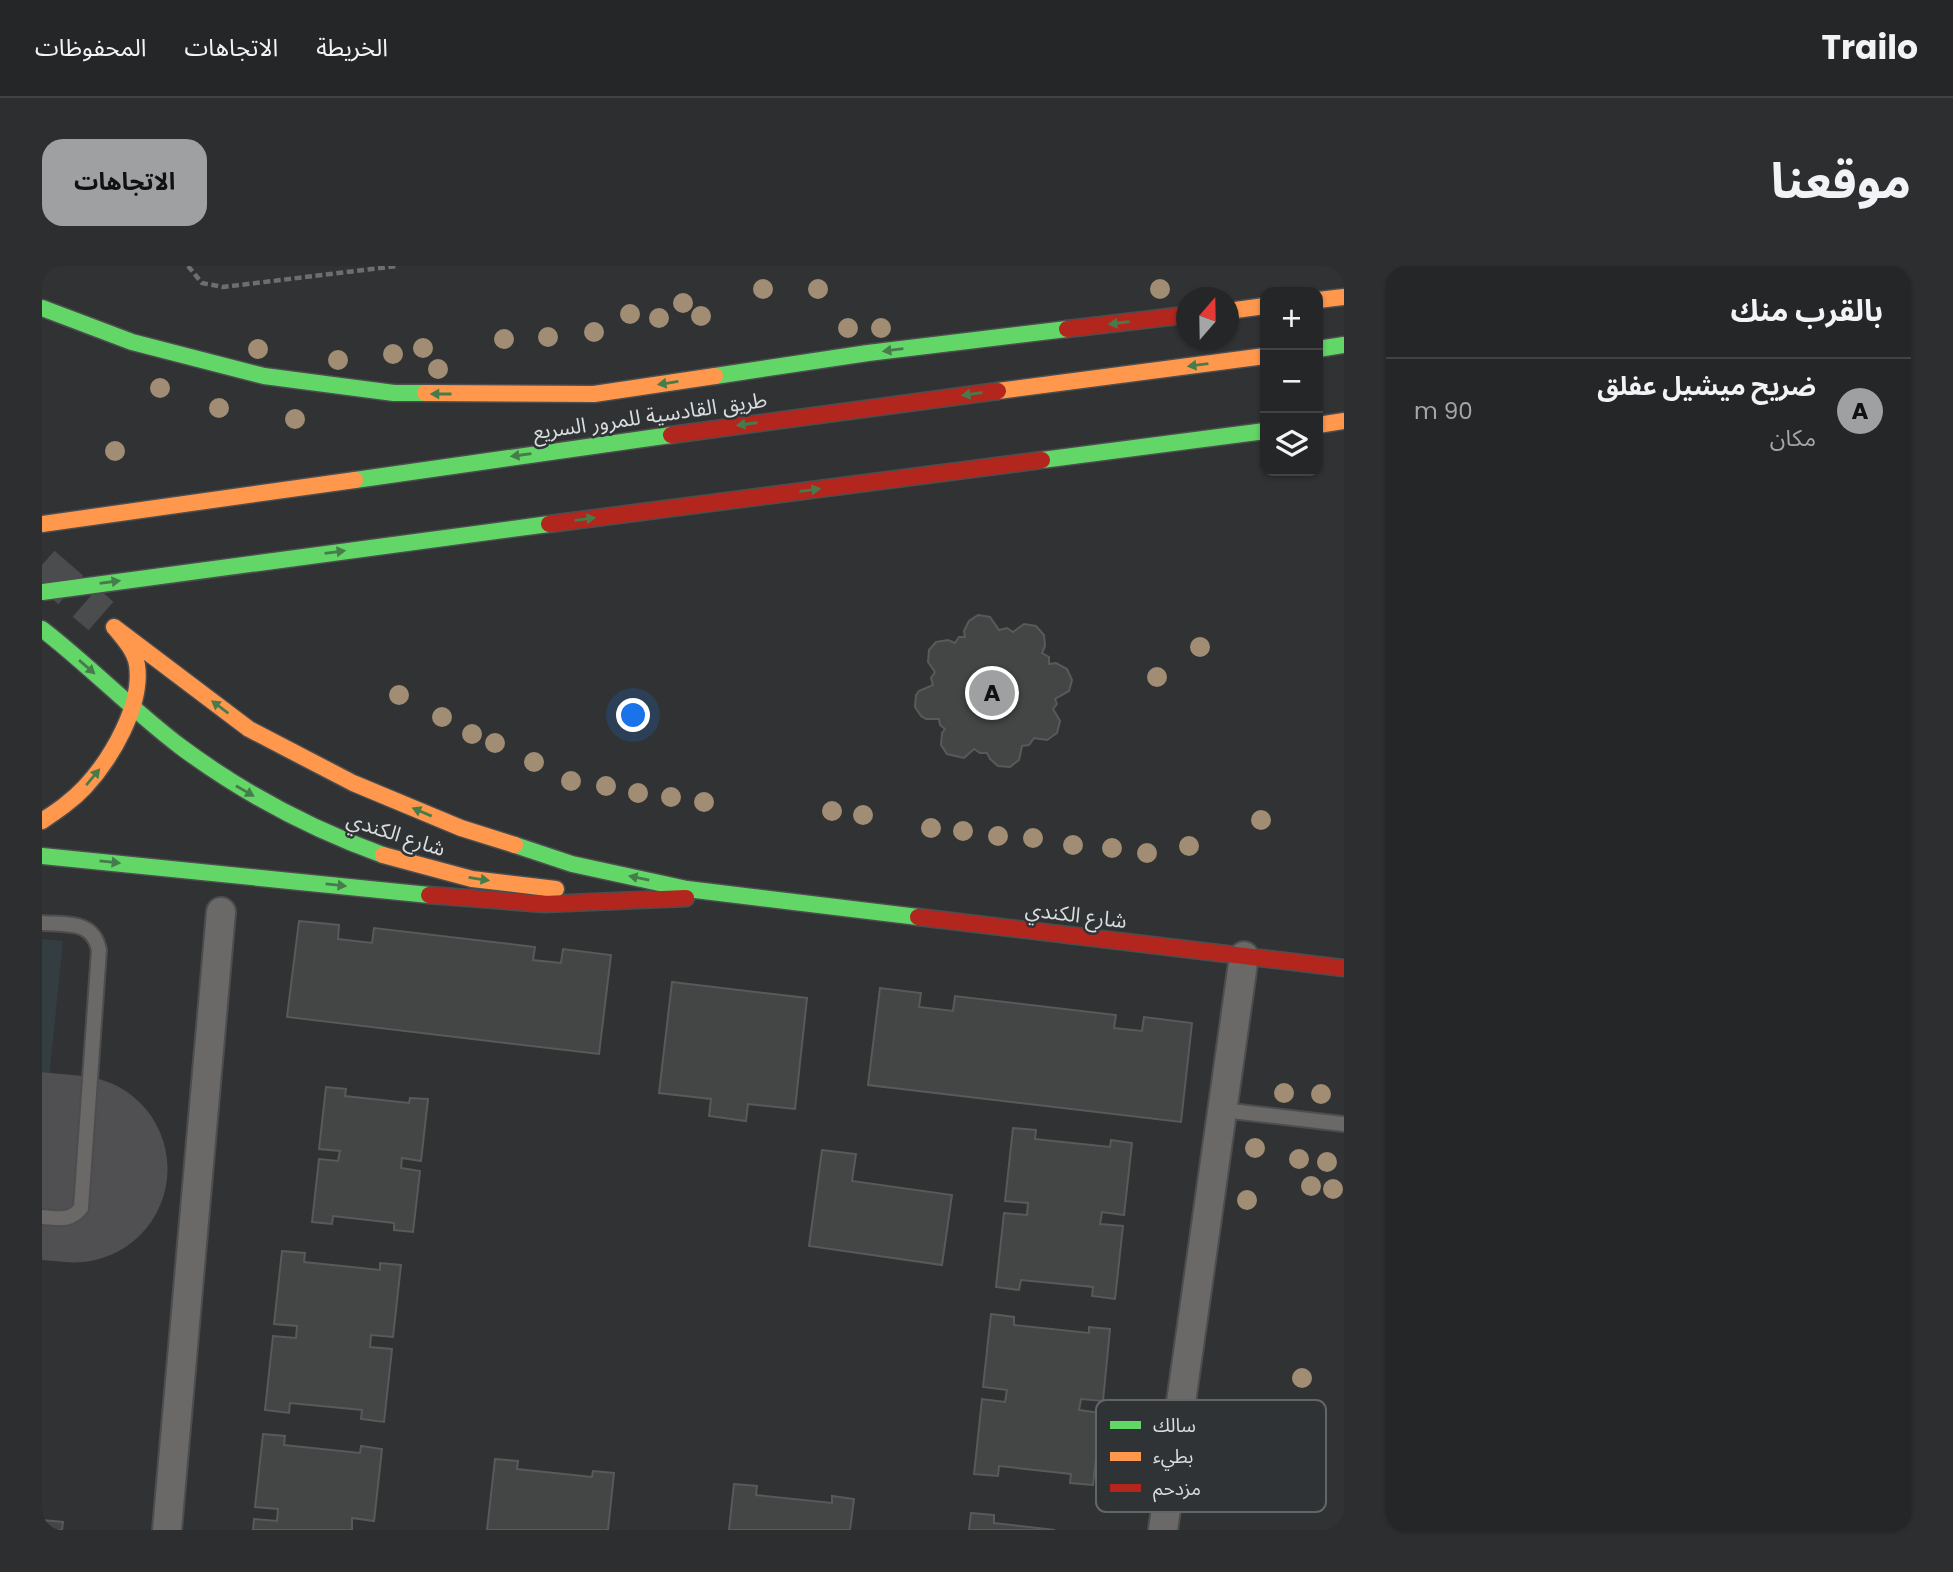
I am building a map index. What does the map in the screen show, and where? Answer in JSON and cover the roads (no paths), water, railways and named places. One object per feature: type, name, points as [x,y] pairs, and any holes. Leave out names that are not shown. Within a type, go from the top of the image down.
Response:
[{"type":"main road","points":[[1323,299],[1344,297]]},
{"type":"main road","points":[[1239,310],[1260,307]]},
{"type":"main road","points":[[42,308],[132,342],[264,376],[421,394],[594,394],[868,353],[1176,317]]},
{"type":"main road","points":[[1323,348],[1344,345]]},
{"type":"main road","name":"طريق القادسية للمرور السريع","points":[[42,524],[797,417],[1260,357]]},
{"type":"main road","points":[[1323,424],[1344,421]]},
{"type":"main road","points":[[42,592],[1260,432]]},
{"type":"main road","name":"شارع الكندي","points":[[101,616],[249,729],[353,783],[461,828],[572,864],[687,889],[1344,968]]},
{"type":"main road","points":[[42,821],[75,798],[99,771],[119,737],[132,705],[137,664],[128,644],[115,628]]},
{"type":"main road","name":"شارع الكندي","points":[[42,629],[178,745],[227,781],[305,825],[383,856],[473,879],[574,891],[803,904]]},
{"type":"main road","points":[[42,856],[498,902],[544,904],[686,898]]},
{"type":"street","points":[[167,1530],[221,912]]},
{"type":"street","points":[[1181,1400],[1244,956]]},
{"type":"street","points":[[1163,1530],[1166,1512]]},
{"type":"lane","points":[[42,923],[88,929],[97,938],[99,950],[81,1208],[75,1216],[65,1219],[42,1217]]},
{"type":"lane","points":[[1222,1110],[1344,1124]]},
{"type":"tunnel","points":[[42,565],[101,616]]},
{"type":"place","name":"ضريح ميشيل عفلق","points":[[992,693]]}]
